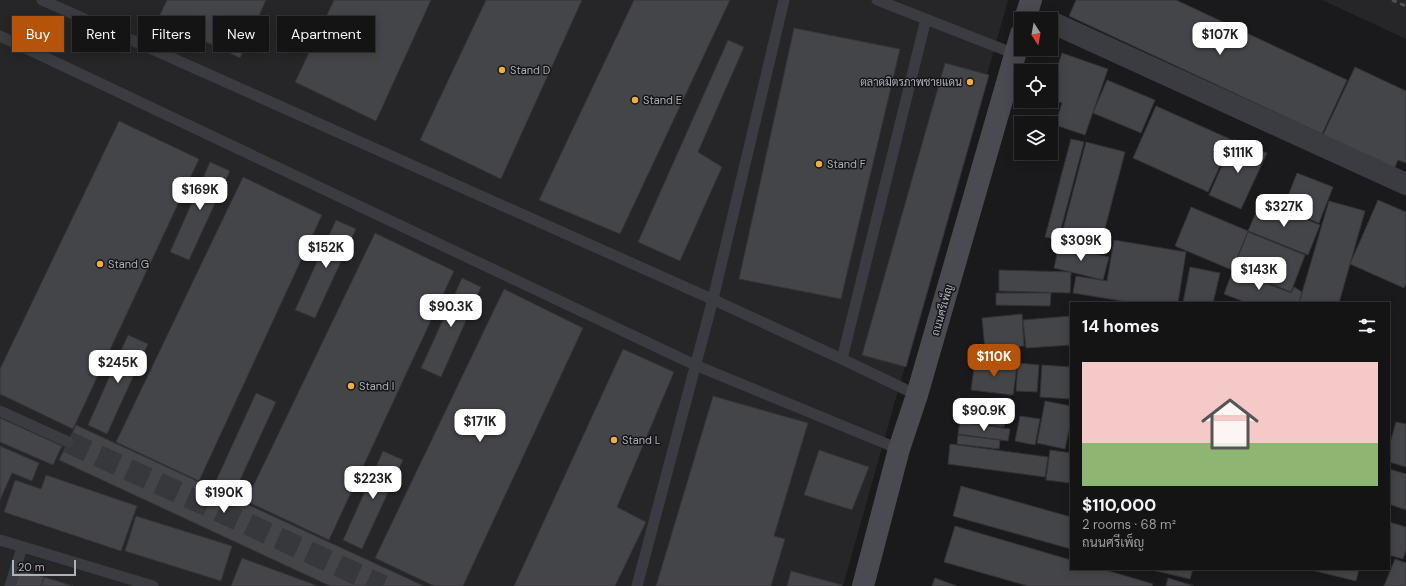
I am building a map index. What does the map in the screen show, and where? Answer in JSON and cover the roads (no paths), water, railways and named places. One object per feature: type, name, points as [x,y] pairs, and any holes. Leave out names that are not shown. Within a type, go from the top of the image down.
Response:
[{"type":"main road","name":"ถนนศรีเพ็ญ","points":[[863,586],[900,449],[917,395],[1015,56]]},
{"type":"street","points":[[1058,25],[1406,184]]},
{"type":"lane","points":[[42,0],[713,299],[917,395]]},
{"type":"lane","points":[[637,586],[713,299],[784,0]]},
{"type":"lane","points":[[877,0],[926,19],[1014,43]]},
{"type":"lane","points":[[842,359],[926,19]]},
{"type":"lane","points":[[0,36],[695,365],[900,449]]},
{"type":"lane","points":[[0,410],[68,442]]},
{"type":"lane","points":[[0,540],[154,586]]},
{"type":"lane","points":[[10,586],[22,547]]},
{"type":"tunnel","points":[[68,442],[383,586]]},
{"type":"railway","points":[[1392,0],[1406,6]]},
{"type":"place","name":"Stand D","points":[[502,70]]},
{"type":"place","name":"ตลาดมิตรภาพชายแดน","points":[[970,82]]},
{"type":"place","name":"Stand E","points":[[635,100]]},
{"type":"place","name":"Stand F","points":[[819,164]]},
{"type":"place","name":"Stand G","points":[[100,264]]},
{"type":"place","name":"Stand I","points":[[351,386]]},
{"type":"place","name":"Stand L","points":[[614,440]]}]
